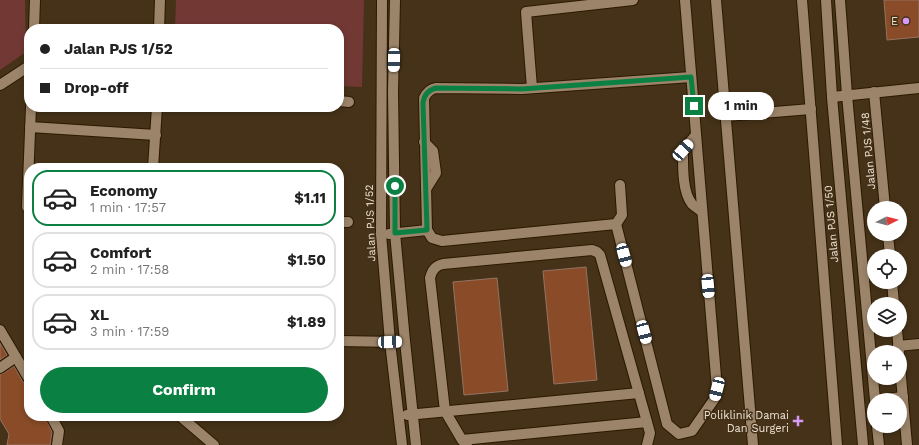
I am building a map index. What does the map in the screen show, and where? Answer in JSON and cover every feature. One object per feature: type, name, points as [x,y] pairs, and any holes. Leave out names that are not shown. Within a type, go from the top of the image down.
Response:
[{"type":"street","points":[[34,24],[35,0]]},
{"type":"street","points":[[159,24],[160,0]]},
{"type":"street","name":"Jalan PJS 1/52","points":[[382,0],[381,234],[390,342],[402,445]]},
{"type":"street","points":[[395,0],[393,91],[395,233],[416,445]]},
{"type":"street","points":[[527,89],[526,12],[633,0]]},
{"type":"street","points":[[620,185],[622,215],[616,224],[668,424],[679,434],[692,431],[715,398],[717,389],[685,0]]},
{"type":"street","points":[[716,0],[753,445]]},
{"type":"street","points":[[802,0],[837,445]]},
{"type":"street","name":"Jalan PJS 1/50","points":[[826,0],[832,97],[863,445]]},
{"type":"street","points":[[840,0],[847,95],[874,393]]},
{"type":"street","points":[[0,85],[24,69]]},
{"type":"street","points":[[616,224],[442,241],[432,238],[427,230],[424,142],[424,98],[426,93],[431,89],[436,88],[527,89],[691,77]]},
{"type":"street","points":[[832,97],[919,88]]},
{"type":"street","name":"Jalan PJS 1/48","points":[[874,92],[884,201]]},
{"type":"street","points":[[726,116],[811,109]]},
{"type":"street","points":[[29,163],[31,112]]},
{"type":"street","points":[[153,163],[157,112]]},
{"type":"street","points":[[30,127],[156,135]]},
{"type":"street","points":[[696,135],[683,150],[683,169],[686,193],[692,203],[702,212]]},
{"type":"street","points":[[381,234],[427,230]]},
{"type":"street","points":[[647,422],[464,443],[445,411],[430,278],[434,268],[442,264],[592,250],[597,252],[600,255],[638,393],[647,422],[650,433],[647,445]]},
{"type":"street","points":[[0,330],[24,371]]},
{"type":"street","points":[[344,341],[405,341]]},
{"type":"street","points":[[907,347],[919,344]]},
{"type":"street","points":[[0,368],[16,357]]},
{"type":"street","points":[[399,416],[638,393]]},
{"type":"street","points":[[859,402],[867,401]]},
{"type":"street","points":[[54,421],[59,431],[57,445]]},
{"type":"street","points":[[186,421],[214,445]]},
{"type":"street","points":[[878,433],[879,445]]},
{"type":"street","points":[[906,433],[907,445]]},
{"type":"shaded area","points":[[0,0],[25,0],[24,53],[0,70]]},
{"type":"shaded area","points":[[176,0],[364,0],[362,87],[344,86],[344,24],[175,24]]},
{"type":"building","name":"E","points":[[884,0],[919,0],[919,37],[887,40]]},
{"type":"building","points":[[586,267],[597,380],[554,384],[543,271]]},
{"type":"building","points":[[497,278],[508,391],[464,395],[453,282]]},
{"type":"building","points":[[0,343],[7,355],[0,360]]},
{"type":"building","points":[[14,366],[24,383],[24,421],[47,421],[52,432],[50,445],[7,445],[9,434],[0,419],[0,374]]},
{"type":"place","name":"E","points":[[906,21]]},
{"type":"place","name":"Poliklinik Damai Dan Surgeri","points":[[798,421]]},
{"type":"route","points":[[395,186],[395,233],[427,230],[423,103],[426,93],[431,89],[522,89],[691,77],[694,106]]}]
